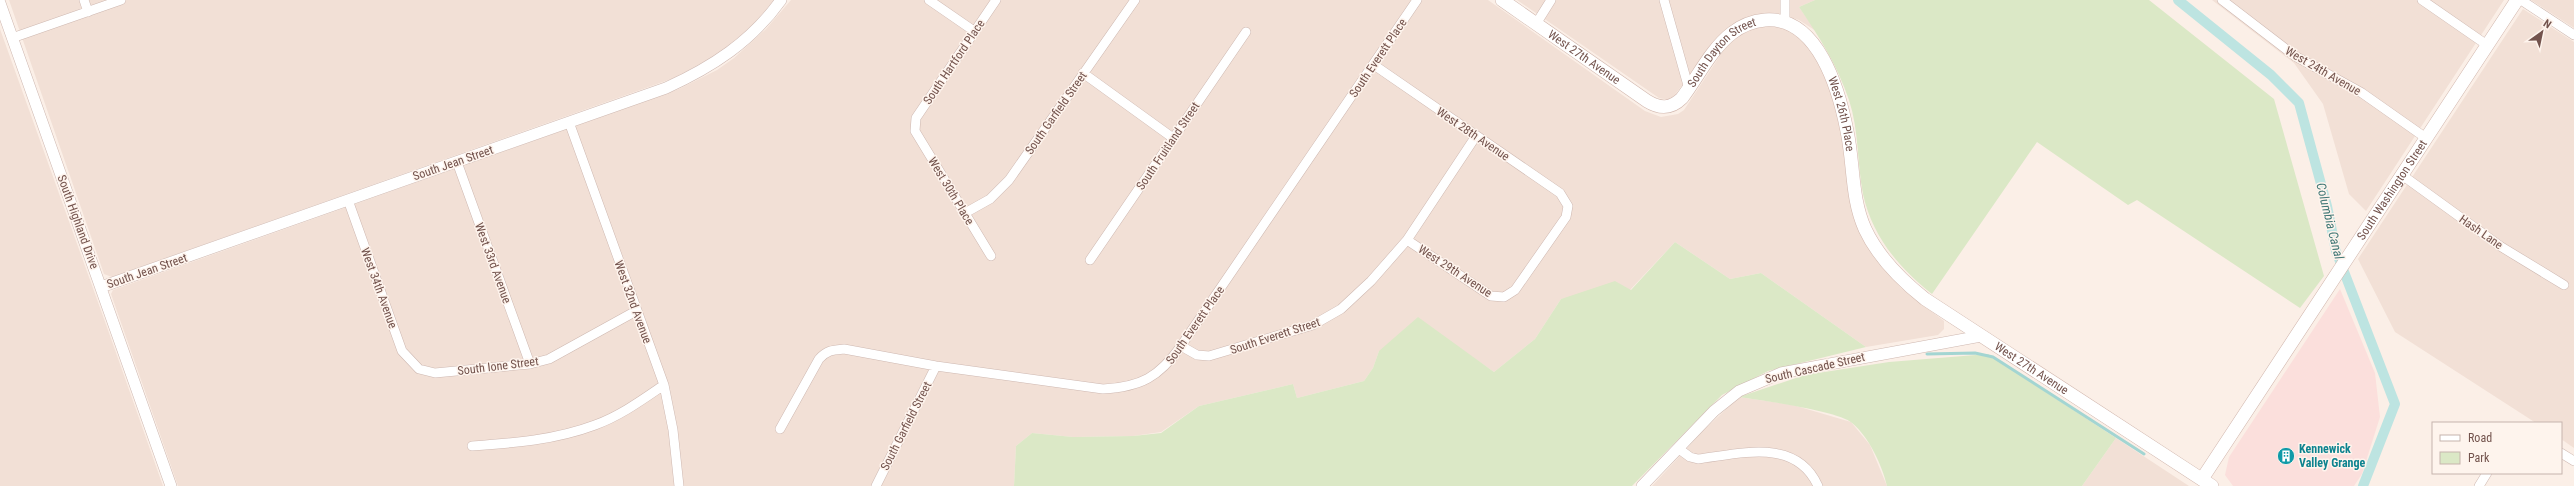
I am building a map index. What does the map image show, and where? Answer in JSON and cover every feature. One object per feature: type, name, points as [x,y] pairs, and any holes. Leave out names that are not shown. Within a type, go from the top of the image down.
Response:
[{"type":"main road","name":"West 27th Avenue","points":[[1502,0],[1647,101],[1658,107],[1670,107]]},
{"type":"main road","name":"South Washington Street","points":[[2207,483],[2342,266],[2517,0]]},
{"type":"main road","name":"South Dayton Street","points":[[1670,107],[1678,102],[1689,89],[1714,53],[1732,33],[1743,26],[1762,20],[1785,21]]},
{"type":"main road","name":"West 26th Place","points":[[1785,21],[1797,26],[1810,39],[1836,85],[1848,133],[1855,197],[1865,229],[1873,244]]},
{"type":"main road","name":"West 27th Avenue","points":[[1873,244],[1895,272],[1912,289],[1981,336],[2207,483]]},
{"type":"street","points":[[84,0],[88,12]]},
{"type":"street","points":[[12,38],[121,0]]},
{"type":"street","name":"South Jean Street","points":[[101,287],[666,88],[714,64],[755,31],[782,0]]},
{"type":"street","points":[[929,0],[974,31]]},
{"type":"street","name":"South Hartford Place","points":[[914,126],[916,118],[996,0]]},
{"type":"street","name":"South Garfield Street","points":[[965,213],[990,199],[1010,180],[1134,0]]},
{"type":"street","name":"South Everett Place","points":[[780,429],[825,352],[844,350],[936,366],[1103,389],[1144,382],[1167,365],[1181,346],[1417,0]]},
{"type":"street","points":[[1536,24],[1551,0]]},
{"type":"street","points":[[1664,0],[1689,89]]},
{"type":"street","points":[[1785,0],[1785,21]]},
{"type":"street","name":"West 24th Avenue","points":[[2222,0],[2290,53],[2362,93],[2426,138]]},
{"type":"street","points":[[2422,0],[2487,45]]},
{"type":"street","points":[[2521,0],[2574,35]]},
{"type":"street","name":"South Highland Drive","points":[[0,3],[171,486]]},
{"type":"street","name":"South Fruitland Street","points":[[1090,260],[1246,32]]},
{"type":"street","name":"West 28th Avenue","points":[[1374,65],[1560,193],[1568,206],[1566,217],[1515,290],[1504,297]]},
{"type":"street","points":[[1084,73],[1173,138]]},
{"type":"street","name":"West 32nd Avenue","points":[[569,122],[664,385],[673,430],[679,486]]},
{"type":"street","name":"West 30th Place","points":[[914,126],[915,131],[991,256]]},
{"type":"street","name":"South Everett Street","points":[[1181,346],[1197,355],[1209,356],[1328,319],[1371,281],[1407,240],[1476,136]]},
{"type":"street","name":"West 33rd Avenue","points":[[457,162],[530,364]]},
{"type":"street","name":"Hash Lane","points":[[2402,175],[2500,246],[2564,285]]},
{"type":"street","name":"West 34th Avenue","points":[[348,200],[402,351],[419,369]]},
{"type":"street","name":"West 29th Avenue","points":[[1407,240],[1491,296],[1504,297]]},
{"type":"street","name":"South Ione Street","points":[[419,369],[435,373],[530,364],[565,352],[636,311]]},
{"type":"street","name":"South Cascade Street","points":[[1642,486],[1726,401],[1749,386],[1769,376],[1820,364],[1981,336]]},
{"type":"street","name":"South Garfield Street","points":[[876,486],[936,366]]},
{"type":"street","points":[[472,446],[526,442],[563,435],[596,425],[634,405],[664,385]]},
{"type":"street","points":[[1679,449],[1690,457],[1698,459],[1777,452],[1788,456],[1804,466],[1818,486]]},
{"type":"street","points":[[2562,453],[2574,461]]},
{"type":"street","points":[[2479,486],[2486,474]]},
{"type":"shaded area","points":[[9,0],[774,0],[752,26],[720,53],[674,78],[112,277],[104,274]]},
{"type":"shaded area","points":[[791,0],[1488,0],[1645,111],[1661,117],[1678,114],[1684,110],[1729,42],[1751,28],[1778,23],[1807,42],[1832,85],[1862,235],[1871,253],[1901,288],[1944,321],[1944,329],[1938,335],[1866,347],[1761,273],[1730,279],[1675,242],[1630,290],[1561,299],[1535,339],[1494,372],[1461,349],[1379,351],[1373,368],[1364,381],[1297,398],[1293,384],[1199,406],[1161,432],[1133,436],[1073,437],[1032,433],[1016,446],[1014,486],[178,486],[111,294],[113,290],[679,89],[717,70],[734,58],[766,29]]},
{"type":"shaded area","points":[[1517,0],[1815,0],[1799,7],[1816,31],[1799,20],[1777,13],[1761,14],[1746,18],[1719,37],[1671,99],[1664,99],[1659,98]]},
{"type":"shaded area","points":[[2212,0],[2504,0],[2366,211],[2349,194],[2323,104],[2294,63]]},
{"type":"shaded area","points":[[2531,0],[2574,0],[2574,28]]},
{"type":"shaded area","points":[[2523,9],[2574,42],[2574,448],[2562,440],[2562,422],[2534,422],[2395,332],[2358,259]]},
{"type":"shaded area","points":[[0,29],[108,330],[163,486],[0,486]]},
{"type":"shaded area","points":[[2340,289],[2375,373],[2380,417],[2362,474],[2354,486],[2233,486],[2225,475],[2229,457]]},
{"type":"shaded area","points":[[1739,397],[1793,405],[1851,422],[1870,445],[1887,486],[1652,486],[1702,432]]},
{"type":"shaded area","points":[[2116,438],[2189,486],[2082,486]]},
{"type":"green space","points":[[1815,0],[2149,0],[2274,99],[2324,276],[2300,308],[2137,200],[2128,205],[2037,142],[1932,294],[1898,262],[1888,250],[1873,224],[1867,209],[1861,182],[1855,123],[1849,100],[1839,75],[1827,52],[1799,7]]},
{"type":"green space","points":[[1675,242],[1730,279],[1761,273],[1866,347],[1768,371],[1722,395],[1632,486],[1014,486],[1016,446],[1032,433],[1073,437],[1133,436],[1161,433],[1199,406],[1293,384],[1297,398],[1364,381],[1373,368],[1379,351],[1418,317],[1494,372],[1535,339],[1561,299],[1615,281],[1631,290]]},
{"type":"green space","points":[[1988,354],[2116,438],[2082,486],[1887,486],[1882,469],[1874,452],[1864,436],[1852,423],[1832,414],[1816,410],[1739,397],[1805,375],[1889,362]]},
{"type":"waterway","name":"Columbia Canal","points":[[2178,0],[2271,75],[2299,103],[2327,206],[2336,251],[2395,404],[2363,486]]},
{"type":"waterway","points":[[1927,354],[1975,353],[1993,357],[2144,454]]},
{"type":"place","name":"Kennewick Valley Grange","points":[[2286,456]]}]
